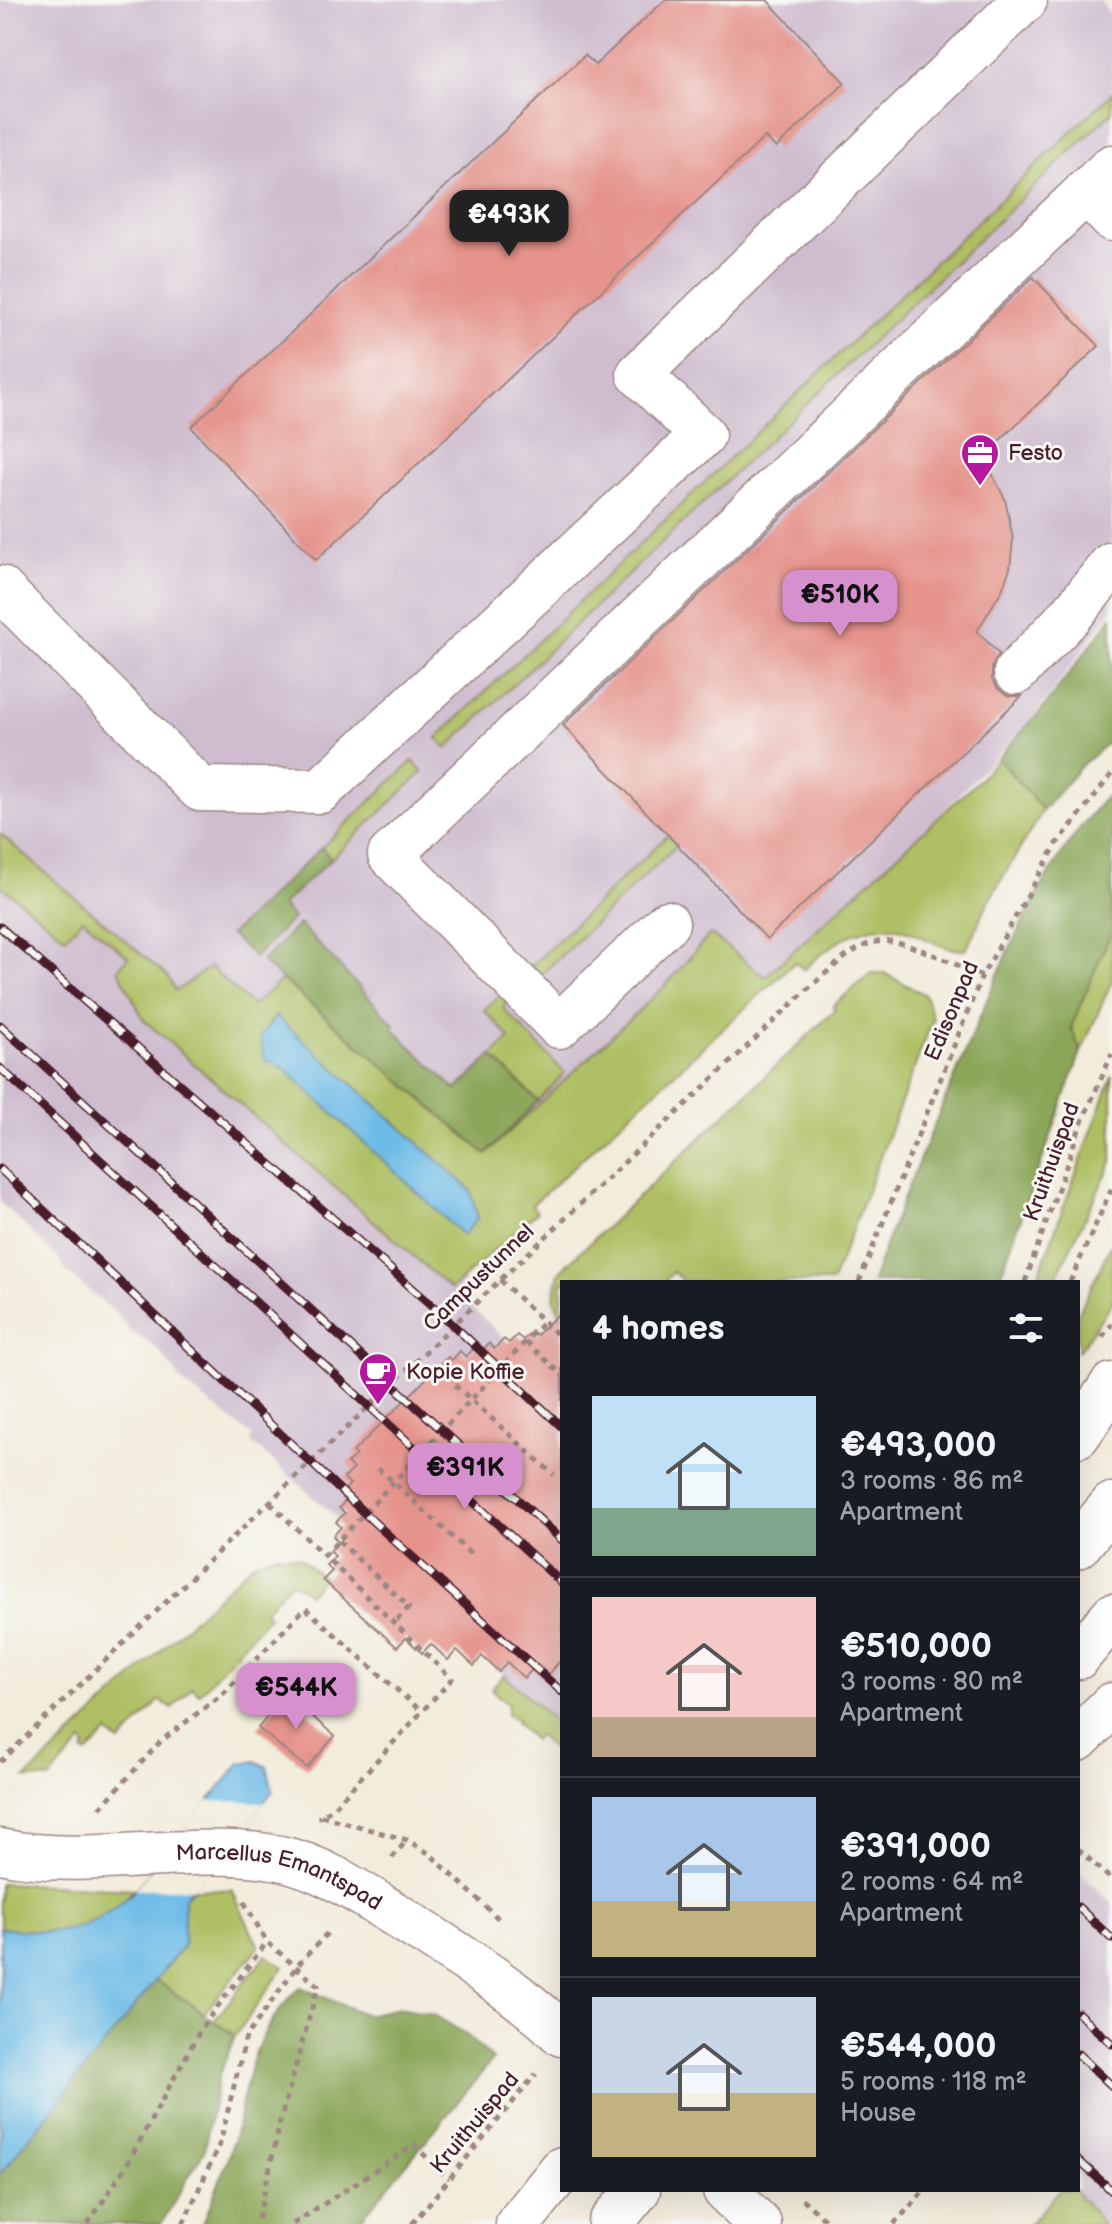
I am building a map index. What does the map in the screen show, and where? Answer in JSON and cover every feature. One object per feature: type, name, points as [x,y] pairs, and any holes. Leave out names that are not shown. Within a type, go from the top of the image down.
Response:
[{"type":"main road","points":[[0,588],[200,789],[320,791],[703,435],[639,374],[1025,0]]},
{"type":"main road","points":[[667,923],[559,1026],[390,855],[1103,193]]},
{"type":"main road","points":[[1016,672],[1071,615],[1112,564]]},
{"type":"main road","points":[[1080,1432],[1112,1385]]},
{"type":"main road","points":[[1080,1655],[1112,1616]]},
{"type":"main road","points":[[1080,1737],[1112,1705]]},
{"type":"main road","name":"Marcellus Emantspad","points":[[0,1851],[29,1857],[164,1854],[279,1858],[321,1871],[423,1932],[528,2002],[553,2050]]},
{"type":"main road","points":[[610,2224],[636,2192]]},
{"type":"main road","points":[[727,2192],[759,2224]]},
{"type":"path","name":"Edisonpad","points":[[860,1280],[982,976],[1056,845],[1112,774]]},
{"type":"path","name":"Campustunnel","points":[[0,1762],[500,1280],[813,984],[852,953],[873,942],[894,942],[982,976]]},
{"type":"path","name":"Kruithuispad","points":[[1026,1280],[1081,1124],[1112,1054]]},
{"type":"path","points":[[1071,1280],[1112,1188]]},
{"type":"path","points":[[500,1280],[560,1337]]},
{"type":"path","points":[[324,1556],[544,1322]]},
{"type":"path","points":[[526,1342],[560,1373]]},
{"type":"path","points":[[455,1385],[554,1475]]},
{"type":"path","points":[[378,1468],[473,1556]]},
{"type":"path","points":[[270,1503],[452,1679],[332,1809],[320,1816],[407,1840],[430,1854],[504,1924]]},
{"type":"path","points":[[338,1541],[409,1607],[394,1623]]},
{"type":"path","points":[[92,1817],[161,1741],[224,1693],[305,1608],[422,1712]]},
{"type":"path","points":[[1080,1851],[1112,1880]]},
{"type":"path","points":[[88,2224],[125,2168],[202,2027],[267,1942],[318,1986],[281,2118],[257,2224]]},
{"type":"path","points":[[183,2224],[220,2143],[246,2037],[297,1966]]},
{"type":"path","name":"Kruithuispad","points":[[412,2224],[553,2050]]},
{"type":"path","points":[[293,2224],[414,2145],[449,2179]]},
{"type":"path","points":[[795,2192],[830,2224]]},
{"type":"path","points":[[894,2224],[923,2192]]},
{"type":"shaded area","points":[[0,0],[1099,0],[1112,16],[1112,610],[1031,720],[796,962],[531,1205],[210,1053],[465,1282],[455,1292],[560,1390],[560,1726],[369,1546],[250,1441],[253,1437],[182,1382],[159,1350],[130,1331],[119,1316],[67,1272],[58,1258],[0,1202]]},
{"type":"shaded area","points":[[1080,1873],[1112,1903],[1112,2224],[1103,2224],[1077,2192],[1080,2192]]},
{"type":"green space","points":[[1112,93],[1112,112],[447,748],[437,738]]},
{"type":"green space","points":[[1112,617],[1112,739],[1083,764],[1043,810],[998,758],[1040,712]]},
{"type":"green space","points":[[998,758],[1043,810],[988,902],[966,950],[943,946],[893,927],[879,927],[838,942],[804,970],[795,962],[532,1205],[537,1212],[451,1289],[144,1020],[118,969],[128,957],[83,919],[65,937],[0,885],[0,834],[167,976],[176,991],[210,967],[252,1006],[282,980],[486,1154],[667,984],[710,934],[765,977],[979,780]]},
{"type":"green space","points":[[413,761],[423,772],[331,859],[321,848]]},
{"type":"green space","points":[[1112,791],[1112,930],[1071,1027],[1081,1052],[999,1280],[873,1280],[1006,957],[1042,886],[1086,820]]},
{"type":"green space","points":[[668,835],[677,845],[540,976],[531,966]]},
{"type":"green space","points":[[321,848],[331,859],[282,905],[293,918],[255,957],[230,935]]},
{"type":"green space","points":[[299,924],[395,1025],[393,1029],[456,1090],[492,1056],[538,1101],[486,1154],[262,962]]},
{"type":"green space","points":[[1112,930],[1112,981],[1081,1052],[1071,1027]]},
{"type":"green space","points":[[871,973],[884,973],[925,995],[933,1019],[833,1280],[682,1280],[673,1272],[666,1280],[560,1280],[560,1314],[554,1299],[559,1272],[835,1010],[833,1006]]},
{"type":"green space","points":[[500,995],[507,1002],[503,1008],[565,1073],[538,1101],[492,1056],[510,1038],[484,1010]]},
{"type":"green space","points":[[1112,1076],[1112,1162],[1055,1280],[1037,1280]]},
{"type":"green space","points":[[1112,1243],[1112,1303],[1080,1349],[1080,1310]]},
{"type":"green space","points":[[276,1554],[298,1557],[324,1578],[309,1594],[292,1581],[264,1611],[269,1616],[199,1694],[192,1687],[172,1709],[160,1700],[120,1743],[108,1732],[87,1754],[83,1751],[86,1746],[82,1742],[49,1779],[26,1778],[254,1562]]},
{"type":"green space","points":[[504,1675],[560,1726],[559,1755],[538,1735],[534,1740],[516,1723],[518,1720],[507,1715],[508,1705],[491,1689]]},
{"type":"green space","points":[[0,1883],[135,1889],[118,1905],[89,1924],[74,1929],[41,1932],[0,1928]]},
{"type":"green space","points":[[193,1889],[232,1890],[259,1947],[204,2013],[156,1980],[184,1945],[184,1898]]},
{"type":"green space","points":[[266,1955],[284,1967],[235,2036],[214,2021]]},
{"type":"green space","points":[[156,1980],[235,2036],[218,2078],[204,2151],[161,2224],[0,2224],[0,2174]]},
{"type":"green space","points":[[300,1987],[366,2015],[399,2008],[434,2015],[464,2033],[493,2059],[357,2224],[203,2224],[230,2152],[260,2041]]},
{"type":"green space","points":[[1058,2192],[1077,2192],[1103,2224],[1029,2224]]},
{"type":"water","points":[[276,1016],[470,1189],[478,1218],[463,1235],[283,1067],[265,1060],[260,1037]]},
{"type":"water","points":[[255,1761],[267,1767],[273,1791],[184,1898],[184,1945],[0,2174],[0,1928],[56,1931],[72,1929],[101,1917],[133,1892],[240,1763]]},
{"type":"pier","points":[[207,1801],[265,1802],[193,1889],[135,1889]]},
{"type":"building","points":[[665,0],[767,0],[845,83],[776,148],[765,137],[316,560],[191,427],[585,55],[595,65]]},
{"type":"building","points":[[1033,277],[1099,346],[983,456],[1005,499],[1013,539],[1010,568],[1002,590],[977,631],[999,654],[992,667],[992,680],[998,689],[1009,696],[1022,696],[767,939],[563,725]]},
{"type":"building","points":[[560,1312],[560,1661],[544,1679],[533,1669],[524,1678],[507,1662],[499,1672],[482,1656],[474,1666],[457,1650],[448,1660],[431,1644],[422,1653],[406,1638],[397,1647],[323,1580],[332,1571],[326,1565],[335,1556],[330,1551],[338,1542],[333,1536],[341,1527],[336,1522],[345,1513],[339,1508],[347,1499],[342,1493],[350,1484],[344,1478],[354,1469],[347,1463],[356,1455],[353,1452],[448,1357],[452,1360],[460,1351],[466,1357],[475,1347],[480,1353],[489,1343],[494,1349],[504,1339],[509,1343],[517,1335],[523,1340],[532,1331],[537,1335]]},
{"type":"building","points":[[286,1694],[335,1736],[307,1768],[258,1728]]},
{"type":"railway","points":[[0,927],[436,1309],[560,1425]]},
{"type":"railway","points":[[0,1025],[560,1538]]},
{"type":"railway","points":[[0,1068],[560,1581]]},
{"type":"railway","points":[[0,1169],[377,1525],[560,1690]]},
{"type":"railway","points":[[1080,1909],[1112,1939]]},
{"type":"railway","points":[[1080,2015],[1112,2044]]},
{"type":"railway","points":[[1080,2056],[1112,2086]]},
{"type":"railway","points":[[1080,2162],[1112,2191]]},
{"type":"place","name":"Festo","points":[[980,487]]},
{"type":"place","name":"Kopie Koffie","points":[[378,1406]]}]
